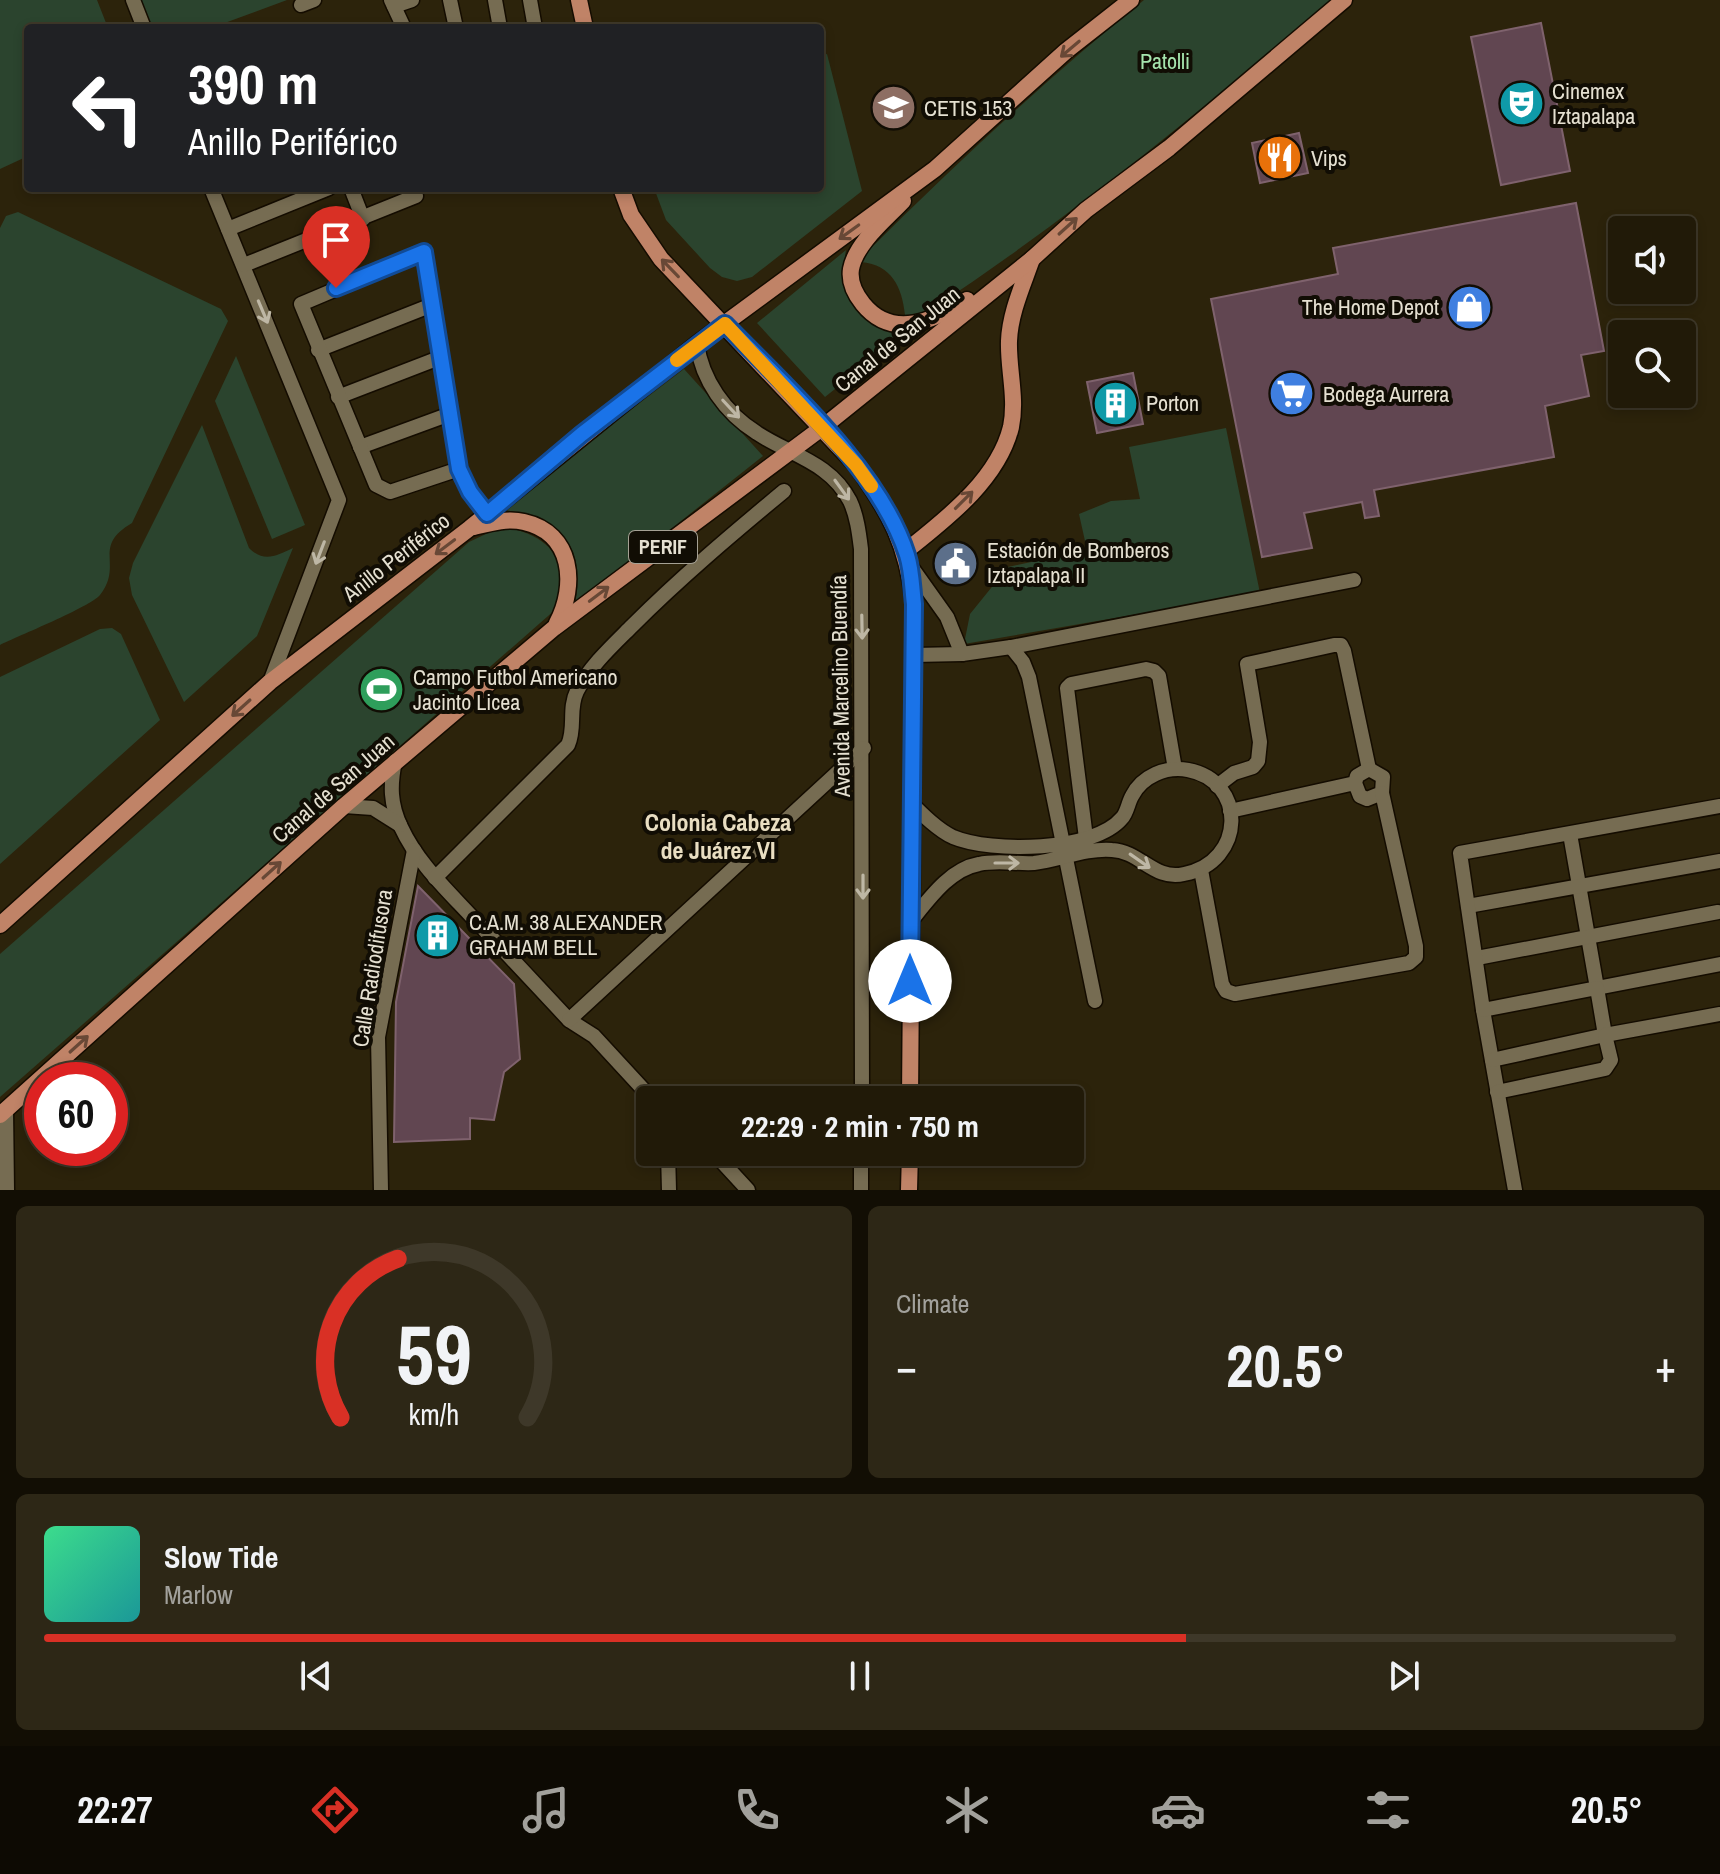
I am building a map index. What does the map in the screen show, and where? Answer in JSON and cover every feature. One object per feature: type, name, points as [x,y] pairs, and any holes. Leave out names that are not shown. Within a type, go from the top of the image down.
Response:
[{"type":"main road","points":[[579,0],[584,24]]},
{"type":"main road","name":"Anillo Periférico","points":[[0,925],[270,682],[470,528],[697,344],[935,169],[1066,51],[1131,0]]},
{"type":"main road","name":"Canal de San Juan","points":[[3,1112],[395,761],[554,628],[793,451],[1032,259],[1086,210],[1169,148],[1344,0]]},
{"type":"main road","points":[[935,169],[857,253],[851,269],[852,283],[862,303],[881,320],[896,324],[922,323],[937,318],[1017,270]]},
{"type":"main road","points":[[622,192],[631,215],[661,259],[856,465],[879,497],[908,558],[914,604],[910,1086]]},
{"type":"main road","points":[[908,558],[979,485],[1003,447],[1011,427],[1013,403],[1011,324],[1032,259]]},
{"type":"main road","points":[[470,528],[496,522],[521,521],[542,528],[557,542],[569,570],[570,585],[566,607],[554,628]]},
{"type":"main road","points":[[909,1190],[910,1166]]},
{"type":"street","points":[[133,0],[142,24]]},
{"type":"street","points":[[450,0],[455,24]]},
{"type":"street","points":[[495,0],[499,24]]},
{"type":"street","points":[[530,0],[534,24]]},
{"type":"street","points":[[400,2],[403,24]]},
{"type":"street","points":[[214,192],[339,500],[270,682]]},
{"type":"street","points":[[228,229],[319,192]]},
{"type":"street","points":[[353,192],[363,219]]},
{"type":"street","points":[[244,265],[416,196]]},
{"type":"street","points":[[459,469],[390,492],[376,485],[301,304],[424,252],[459,469],[470,492],[487,514]]},
{"type":"street","points":[[318,350],[432,305]]},
{"type":"street","name":"Avenida Marcelino Buendía","points":[[697,344],[705,378],[714,391],[756,433],[819,466],[850,501],[857,522],[861,549],[864,748],[862,1086]]},
{"type":"street","points":[[338,397],[439,358]]},
{"type":"street","points":[[360,447],[450,414]]},
{"type":"street","points":[[435,878],[568,745],[574,731],[572,704],[577,690],[607,651],[685,573],[784,491]]},
{"type":"street","points":[[908,558],[947,617],[962,654]]},
{"type":"street","points":[[914,655],[962,654],[1011,647],[1354,580]]},
{"type":"street","points":[[1217,786],[1226,777],[1253,767],[1258,761],[1260,742],[1245,667],[1253,660],[1341,645],[1360,796],[1378,796]]},
{"type":"street","points":[[1011,647],[1029,677],[1095,1001]]},
{"type":"street","points":[[1086,838],[1067,688],[1071,684],[1146,669],[1154,671],[1159,676],[1175,769]]},
{"type":"street","points":[[569,1020],[864,748]]},
{"type":"street","points":[[395,761],[390,792],[400,825],[435,878],[569,1020],[594,1036],[640,1086]]},
{"type":"street","points":[[911,803],[952,836],[972,843],[1020,849],[1064,849],[1111,850],[1127,852],[1158,873],[1172,876],[1201,870],[1223,852],[1231,830],[1230,811],[1217,786],[1202,774],[1175,769],[1163,771],[1141,783],[1133,792],[1123,818],[1086,838],[1064,849],[1034,863],[970,866],[952,877],[911,921]]},
{"type":"street","points":[[1201,870],[1222,984],[1226,991],[1235,994],[1409,963],[1416,957],[1387,810],[1378,796],[1383,777],[1358,776],[1230,811]]},
{"type":"street","points":[[344,806],[373,808],[400,825]]},
{"type":"street","points":[[1515,1190],[1483,1010],[1460,853],[1720,806]]},
{"type":"street","points":[[1497,1092],[1605,1069],[1611,1060],[1570,834]]},
{"type":"street","name":"Calle Radiodifusora","points":[[381,1190],[378,1037],[414,850]]},
{"type":"street","points":[[1468,906],[1720,861]]},
{"type":"street","points":[[1477,958],[1718,912]]},
{"type":"street","points":[[1483,1010],[1720,964]]},
{"type":"street","points":[[1492,1060],[1720,1014]]},
{"type":"street","points":[[3,1112],[7,1190]]},
{"type":"street","points":[[668,1166],[669,1190]]},
{"type":"street","points":[[726,1166],[748,1190]]},
{"type":"street","points":[[861,1166],[861,1190]]},
{"type":"green space","points":[[0,0],[97,0],[106,24],[24,24],[24,158],[0,169]]},
{"type":"green space","points":[[138,0],[287,0],[222,24],[147,24]]},
{"type":"green space","name":"Patolli","points":[[1144,0],[1333,0],[1187,120],[1038,235],[935,307],[916,315],[905,315],[894,279],[881,268],[861,262],[867,252],[1002,122]]},
{"type":"green space","points":[[827,54],[862,191],[752,277],[737,281],[722,277],[666,220],[656,192],[824,192],[824,55]]},
{"type":"green space","points":[[18,212],[221,309],[228,321],[132,523],[113,540],[107,584],[100,595],[69,614],[0,645],[0,228],[6,216]]},
{"type":"green space","points":[[846,250],[845,283],[854,306],[874,322],[905,333],[825,397],[757,323]]},
{"type":"green space","points":[[236,356],[305,525],[272,539],[215,401]]},
{"type":"green space","points":[[684,369],[763,456],[575,605],[576,564],[572,549],[564,538],[539,520],[501,509]]},
{"type":"green space","points":[[202,425],[249,548],[265,557],[293,548],[257,636],[184,702],[132,595],[129,578],[133,563]]},
{"type":"green space","points":[[1226,428],[1260,593],[964,644],[970,614],[1008,567],[1087,550],[1079,514],[1111,501],[1140,499],[1129,447]]},
{"type":"green space","points":[[510,528],[526,533],[538,539],[556,556],[561,579],[556,609],[40,1062],[24,1062],[24,1076],[0,1097],[0,954],[469,542],[490,532]]},
{"type":"green space","points":[[112,628],[121,634],[160,720],[0,864],[0,677],[100,629]]},
{"type":"building","name":"Cinemex Iztapalapa","points":[[1541,23],[1570,171],[1501,185],[1471,37]]},
{"type":"building","name":"Vips","points":[[1299,133],[1308,173],[1260,183],[1252,143]]},
{"type":"building","name":"The Home Depot","points":[[1576,203],[1604,351],[1581,355],[1589,396],[1545,406],[1554,457],[1374,490],[1379,516],[1365,518],[1362,502],[1304,513],[1312,548],[1262,557],[1211,299],[1338,274],[1333,248]]},
{"type":"building","name":"Porton","points":[[1133,373],[1143,424],[1097,433],[1087,382]]},
{"type":"building","points":[[418,886],[514,984],[520,1059],[504,1072],[494,1120],[470,1118],[470,1139],[394,1142],[396,1002]]},
{"type":"slow traffic","points":[[677,360],[725,324],[823,427],[871,486]]},
{"type":"place","name":"Cinemex Iztapalapa","points":[[1521,104]]},
{"type":"place","name":"CETIS 153","points":[[893,108]]},
{"type":"place","name":"Vips","points":[[1280,158]]},
{"type":"place","name":"The Home Depot","points":[[1470,307]]},
{"type":"place","name":"Bodega Aurrera","points":[[1292,394]]},
{"type":"place","name":"Porton","points":[[1115,403]]},
{"type":"place","name":"Estación de Bomberos Iztapalapa II","points":[[956,563]]},
{"type":"place","name":"Campo Futbol Americano Jacinto Licea","points":[[382,690]]},
{"type":"place","name":"C.A.M. 38 ALEXANDER GRAHAM BELL","points":[[438,935]]},
{"type":"district","name":"Colonia Cabeza de Juárez VI","points":[[718,837]]},
{"type":"route","points":[[336,288],[424,252],[459,469],[470,492],[487,514],[582,434],[725,324],[856,465],[879,497],[910,565],[914,604],[910,981]]}]
